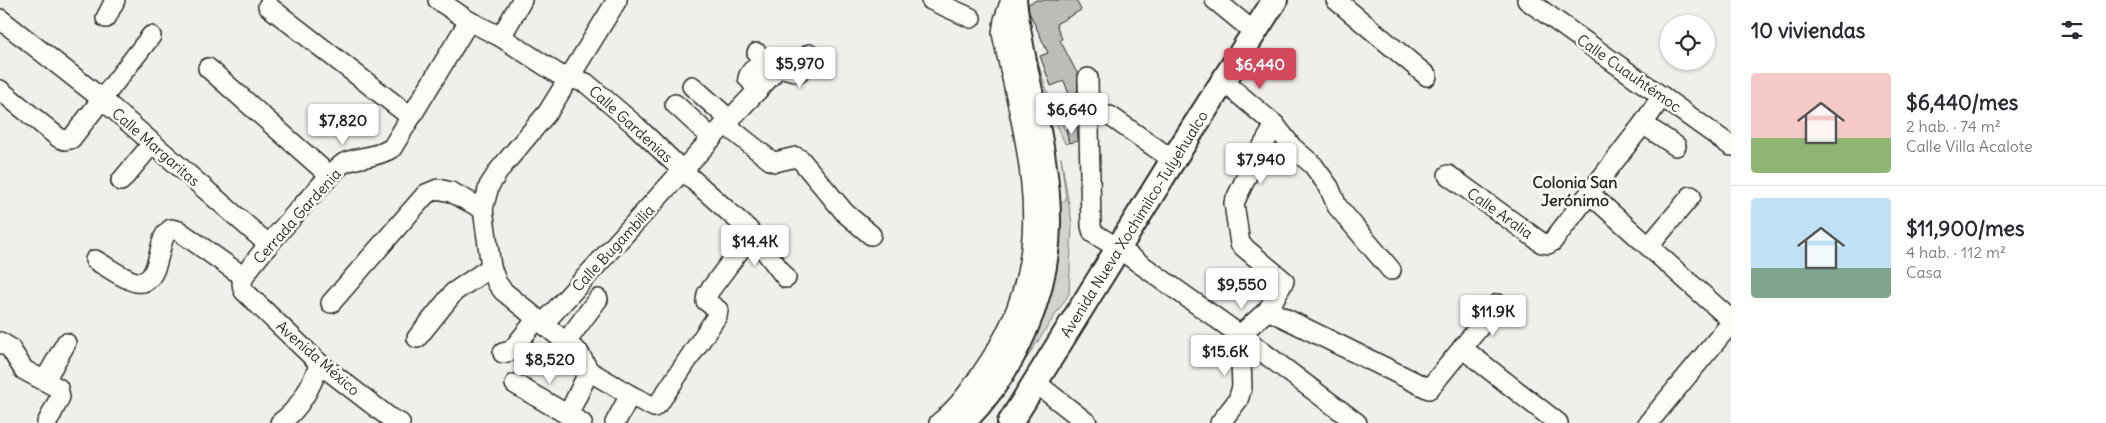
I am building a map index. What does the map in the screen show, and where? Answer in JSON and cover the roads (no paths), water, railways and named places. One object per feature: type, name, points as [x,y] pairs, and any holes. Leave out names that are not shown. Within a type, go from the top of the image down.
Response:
[{"type":"main road","points":[[962,423],[988,394],[1020,341],[1031,317],[1040,286],[1047,234],[1046,187],[1042,159],[1013,0]]},
{"type":"main road","name":"Avenida Nueva Xochimilco-Tulyehualco","points":[[1010,423],[1275,0]]},
{"type":"street","points":[[106,18],[115,0]]},
{"type":"street","name":"Calle Gardenias","points":[[438,0],[469,21],[501,37],[558,74],[570,76],[586,83],[635,125],[748,229],[786,278]]},
{"type":"street","points":[[501,37],[522,0]]},
{"type":"street","points":[[617,0],[548,112],[489,186],[483,209],[491,268],[497,283],[504,291],[579,353],[589,372],[654,406],[659,403],[717,316],[718,310],[706,300],[707,294],[751,235]]},
{"type":"street","points":[[932,0],[971,18]]},
{"type":"street","points":[[938,423],[969,394],[998,350],[1016,312],[1028,271],[1033,236],[1034,200],[1027,152],[1002,33],[1004,20],[1013,0]]},
{"type":"street","points":[[1215,0],[1254,32]]},
{"type":"street","points":[[1336,0],[1427,76]]},
{"type":"street","name":"Calle Cuauhtémoc","points":[[1527,0],[1731,146]]},
{"type":"street","points":[[268,6],[411,117]]},
{"type":"street","points":[[0,18],[102,100],[151,36]]},
{"type":"street","name":"Cerrada Gardenia","points":[[243,281],[270,245],[330,176],[344,163],[381,155],[392,148],[469,21]]},
{"type":"street","points":[[757,53],[762,58],[749,73],[748,78],[758,90]]},
{"type":"street","points":[[683,171],[777,69],[783,68],[799,72],[810,54]]},
{"type":"street","points":[[208,68],[330,176]]},
{"type":"street","points":[[1088,78],[1091,226],[1093,233],[1118,248],[1240,335],[1357,423]]},
{"type":"street","points":[[1223,81],[1275,125],[1292,147],[1313,166],[1329,187],[1337,206],[1391,270]]},
{"type":"street","points":[[692,86],[770,160],[775,162],[796,157],[801,160],[845,213],[871,235]]},
{"type":"street","name":"Calle Margaritas","points":[[0,90],[59,138],[65,140],[71,139],[102,100],[270,245]]},
{"type":"street","name":"Calle Aralia","points":[[1448,175],[1542,243],[1548,244],[1552,242],[1590,194],[1662,96]]},
{"type":"street","points":[[675,104],[712,138]]},
{"type":"street","points":[[1110,116],[1173,160]]},
{"type":"street","points":[[1643,124],[1676,146]]},
{"type":"street","points":[[1240,335],[1268,310],[1284,281],[1240,244],[1234,203],[1253,163],[1275,125]]},
{"type":"street","points":[[121,181],[152,144]]},
{"type":"street","name":"Calle Bugambilia","points":[[503,353],[512,351],[683,171]]},
{"type":"street","points":[[331,303],[426,194],[438,188],[451,192],[483,209]]},
{"type":"street","points":[[1590,194],[1731,321],[1648,423]]},
{"type":"street","points":[[1649,246],[1691,196]]},
{"type":"street","name":"Avenida México","points":[[95,260],[135,282],[144,282],[150,278],[156,266],[164,236],[171,228],[179,231],[243,281],[244,292],[320,364],[390,418],[400,423]]},
{"type":"street","points":[[417,338],[454,292],[491,268]]},
{"type":"street","points":[[566,342],[598,299]]},
{"type":"street","points":[[1268,310],[1429,389],[1498,304]]},
{"type":"street","points":[[1220,423],[1238,400],[1242,387],[1240,335]]},
{"type":"street","points":[[0,342],[10,348],[24,370],[58,388],[60,397],[47,423]]},
{"type":"street","points":[[45,380],[66,343]]},
{"type":"street","points":[[1462,348],[1558,423]]},
{"type":"street","points":[[280,423],[299,406],[320,364]]},
{"type":"street","points":[[515,384],[575,419],[589,372]]},
{"type":"street","points":[[1036,383],[1087,423]]},
{"type":"street","points":[[614,423],[630,395]]},
{"type":"district","name":"Colonia San Jerónimo","points":[[1575,191]]}]
